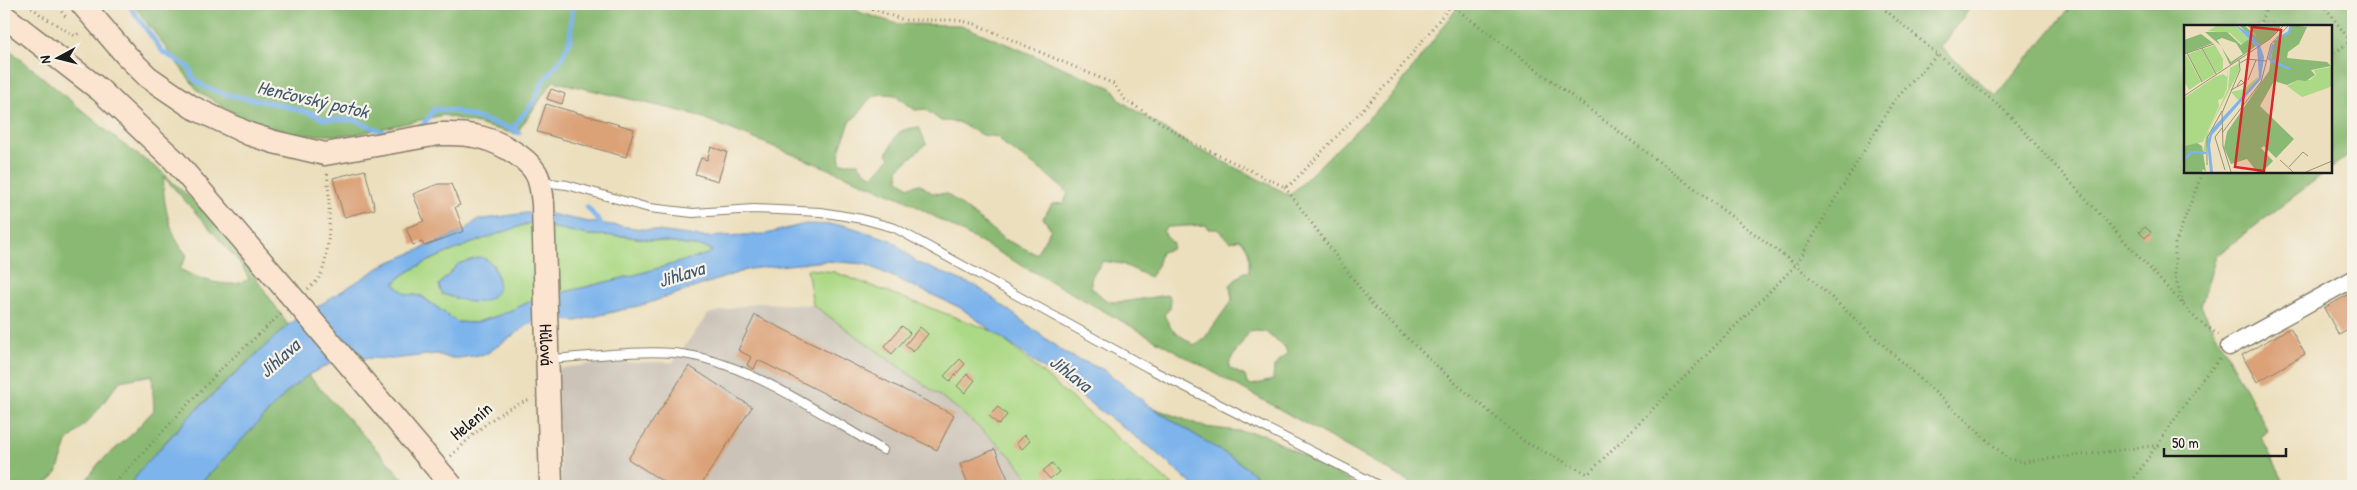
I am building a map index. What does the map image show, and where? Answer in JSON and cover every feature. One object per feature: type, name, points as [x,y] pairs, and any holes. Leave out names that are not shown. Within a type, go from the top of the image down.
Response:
[{"type":"street","points":[[74,11],[126,55],[148,77],[192,107],[249,134],[325,154],[439,134],[475,136],[495,143],[515,154],[536,173],[539,182]]},
{"type":"street","points":[[4,16],[100,90],[174,160],[452,486]]},
{"type":"street","name":"Hůlová","points":[[539,182],[543,204],[551,486]]},
{"type":"street","points":[[2232,346],[2353,279]]},
{"type":"lane","points":[[539,182],[567,185],[617,200],[658,209],[693,213],[754,209],[821,212],[862,219],[895,228],[1148,368],[1380,486]]},
{"type":"lane","points":[[546,359],[637,352],[675,354],[707,360],[746,372],[883,450]]},
{"type":"path","points":[[28,4],[41,15],[75,36],[79,33],[73,26]]},
{"type":"path","points":[[55,4],[74,11]]},
{"type":"path","points":[[858,4],[881,14],[904,20],[956,20],[976,24],[1114,84],[1124,99],[1192,142],[1284,187],[1373,306],[1454,382],[1525,442],[1588,474],[1796,265],[1893,102],[1938,54]]},
{"type":"path","points":[[1284,187],[1290,185],[1390,81],[1452,4],[1796,265],[2008,459],[2024,462],[2160,445]]},
{"type":"path","points":[[1878,4],[2006,112],[2198,321],[2232,346],[2204,378],[2160,445],[2129,486]]},
{"type":"path","points":[[2259,25],[2268,4]]},
{"type":"path","points":[[2323,4],[2352,42],[2332,55]]},
{"type":"path","points":[[112,486],[292,298],[319,278],[328,249],[330,197],[325,154]]},
{"type":"path","points":[[2184,306],[2175,277],[2175,244],[2203,172]]},
{"type":"path","name":"Helenín","points":[[446,462],[490,419],[519,403],[547,394]]},
{"type":"shaded area","points":[[756,303],[813,305],[958,409],[1013,458],[1034,486],[561,486],[557,369],[597,363],[673,362],[708,314]]},
{"type":"green space","points":[[133,4],[851,4],[859,12],[898,24],[961,25],[1112,88],[1122,102],[1190,145],[1290,195],[1395,92],[1460,4],[1973,4],[1940,47],[1996,96],[2073,4],[2353,4],[2353,151],[2332,167],[2332,25],[2184,25],[2184,172],[2326,172],[2216,256],[2201,306],[2268,431],[2261,437],[2286,486],[1417,486],[903,199],[693,114],[553,81],[516,134],[443,115],[352,135],[298,135],[248,122],[198,91]],"holes":[[[882,94],[895,95],[915,110],[925,109],[941,121],[958,122],[982,135],[998,137],[1006,146],[1044,172],[1068,193],[1064,203],[1052,204],[1043,218],[1051,229],[1036,254],[1004,239],[947,194],[932,193],[920,184],[909,187],[899,180],[898,169],[926,144],[919,127],[901,131],[898,134],[887,154],[890,158],[874,176],[866,172],[858,163],[841,163],[840,147],[850,121],[875,96]],[[1206,225],[1208,229],[1217,229],[1231,242],[1239,239],[1243,242],[1248,254],[1249,272],[1244,272],[1230,285],[1232,300],[1204,339],[1194,345],[1172,330],[1164,315],[1170,308],[1171,299],[1168,295],[1110,302],[1091,288],[1091,278],[1103,261],[1122,264],[1150,277],[1156,269],[1161,252],[1172,249],[1173,244],[1163,231],[1168,227]],[[1249,332],[1266,332],[1281,343],[1287,353],[1274,367],[1273,380],[1252,385],[1247,383],[1245,376],[1229,368],[1230,361]]]},
{"type":"green space","points":[[4,45],[120,142],[162,172],[222,228],[288,325],[225,382],[165,442],[129,486],[82,486],[99,463],[129,437],[154,410],[152,375],[120,381],[93,416],[67,442],[57,473],[43,486],[4,486]],"holes":[[[164,177],[241,264],[249,279],[233,284],[205,280],[180,269],[187,255],[176,239],[168,218],[163,186]]]},
{"type":"green space","points":[[530,223],[589,235],[621,236],[708,248],[712,251],[708,254],[631,276],[536,299],[500,315],[474,323],[457,322],[422,296],[406,294],[394,284],[417,267],[436,258]],"holes":[[[464,262],[493,264],[498,279],[453,297],[442,294],[439,285],[458,264]]]},
{"type":"green space","points":[[807,269],[834,272],[995,332],[1173,486],[1034,486],[1013,458],[958,409],[813,305]]},
{"type":"green space","points":[[308,375],[410,486],[198,486],[288,391]]},
{"type":"green space","points":[[1151,407],[1205,427],[1263,434],[1358,486],[1268,486],[1240,463]]},
{"type":"water","name":"Jihlava","points":[[526,213],[544,213],[589,222],[704,237],[766,234],[805,224],[844,225],[891,240],[918,263],[978,287],[1066,354],[1104,370],[1151,407],[1240,463],[1268,486],[1194,486],[1151,448],[961,308],[865,264],[826,261],[749,269],[646,304],[576,321],[537,319],[486,354],[459,358],[449,358],[437,354],[392,359],[364,358],[349,364],[334,362],[308,375],[288,391],[198,486],[129,486],[144,466],[190,416],[288,325],[385,264],[464,231],[477,220]],"holes":[[[530,223],[589,235],[624,236],[708,248],[712,251],[708,254],[631,276],[536,299],[500,315],[474,323],[457,322],[421,296],[406,294],[394,284],[417,267],[436,258]]]},
{"type":"water","points":[[480,257],[492,265],[496,273],[499,288],[493,295],[487,300],[473,302],[442,294],[439,285],[458,264]]},
{"type":"building","points":[[551,89],[565,94],[562,104],[547,99]]},
{"type":"building","points":[[546,104],[634,129],[626,157],[537,132]]},
{"type":"building","points":[[711,147],[727,152],[718,181],[695,174],[701,158],[707,160]]},
{"type":"building","points":[[365,170],[375,209],[344,217],[333,178]]},
{"type":"building","points":[[438,184],[451,184],[460,205],[455,207],[464,231],[424,246],[422,242],[413,245],[406,228],[424,221],[413,194]]},
{"type":"building","points":[[2145,227],[2151,232],[2145,238],[2139,232]]},
{"type":"building","points":[[2353,292],[2353,327],[2339,335],[2324,308]]},
{"type":"building","points":[[755,315],[954,415],[937,450],[758,360],[754,369],[747,365],[751,357],[738,350]]},
{"type":"building","points":[[902,326],[910,333],[892,354],[884,347]]},
{"type":"building","points":[[920,327],[928,334],[913,352],[905,345]]},
{"type":"building","points":[[2290,328],[2305,354],[2257,382],[2242,355]]},
{"type":"building","points":[[960,359],[965,364],[950,381],[944,376]]},
{"type":"building","points":[[689,366],[752,407],[700,486],[670,486],[628,459]]},
{"type":"building","points":[[967,374],[975,380],[965,393],[957,386]]},
{"type":"building","points":[[998,407],[1007,415],[999,425],[989,416]]},
{"type":"building","points":[[1024,435],[1030,441],[1022,449],[1016,443]]},
{"type":"building","points":[[995,449],[1011,486],[969,486],[960,464]]},
{"type":"building","points":[[1052,463],[1059,472],[1050,479],[1043,471]]},
{"type":"waterway","name":"Henčovský potok","points":[[128,4],[163,52],[189,67],[194,79],[205,87],[224,94],[272,103],[314,114],[323,119],[355,120],[383,132],[393,132]]},
{"type":"waterway","points":[[512,129],[535,100],[541,84],[562,58],[570,39],[573,4]]},
{"type":"waterway","name":"Henčovský potok","points":[[418,128],[423,125],[435,109],[455,111],[512,129],[519,133]]},
{"type":"waterway","name":"Henčovský potok","points":[[587,207],[604,227]]}]
